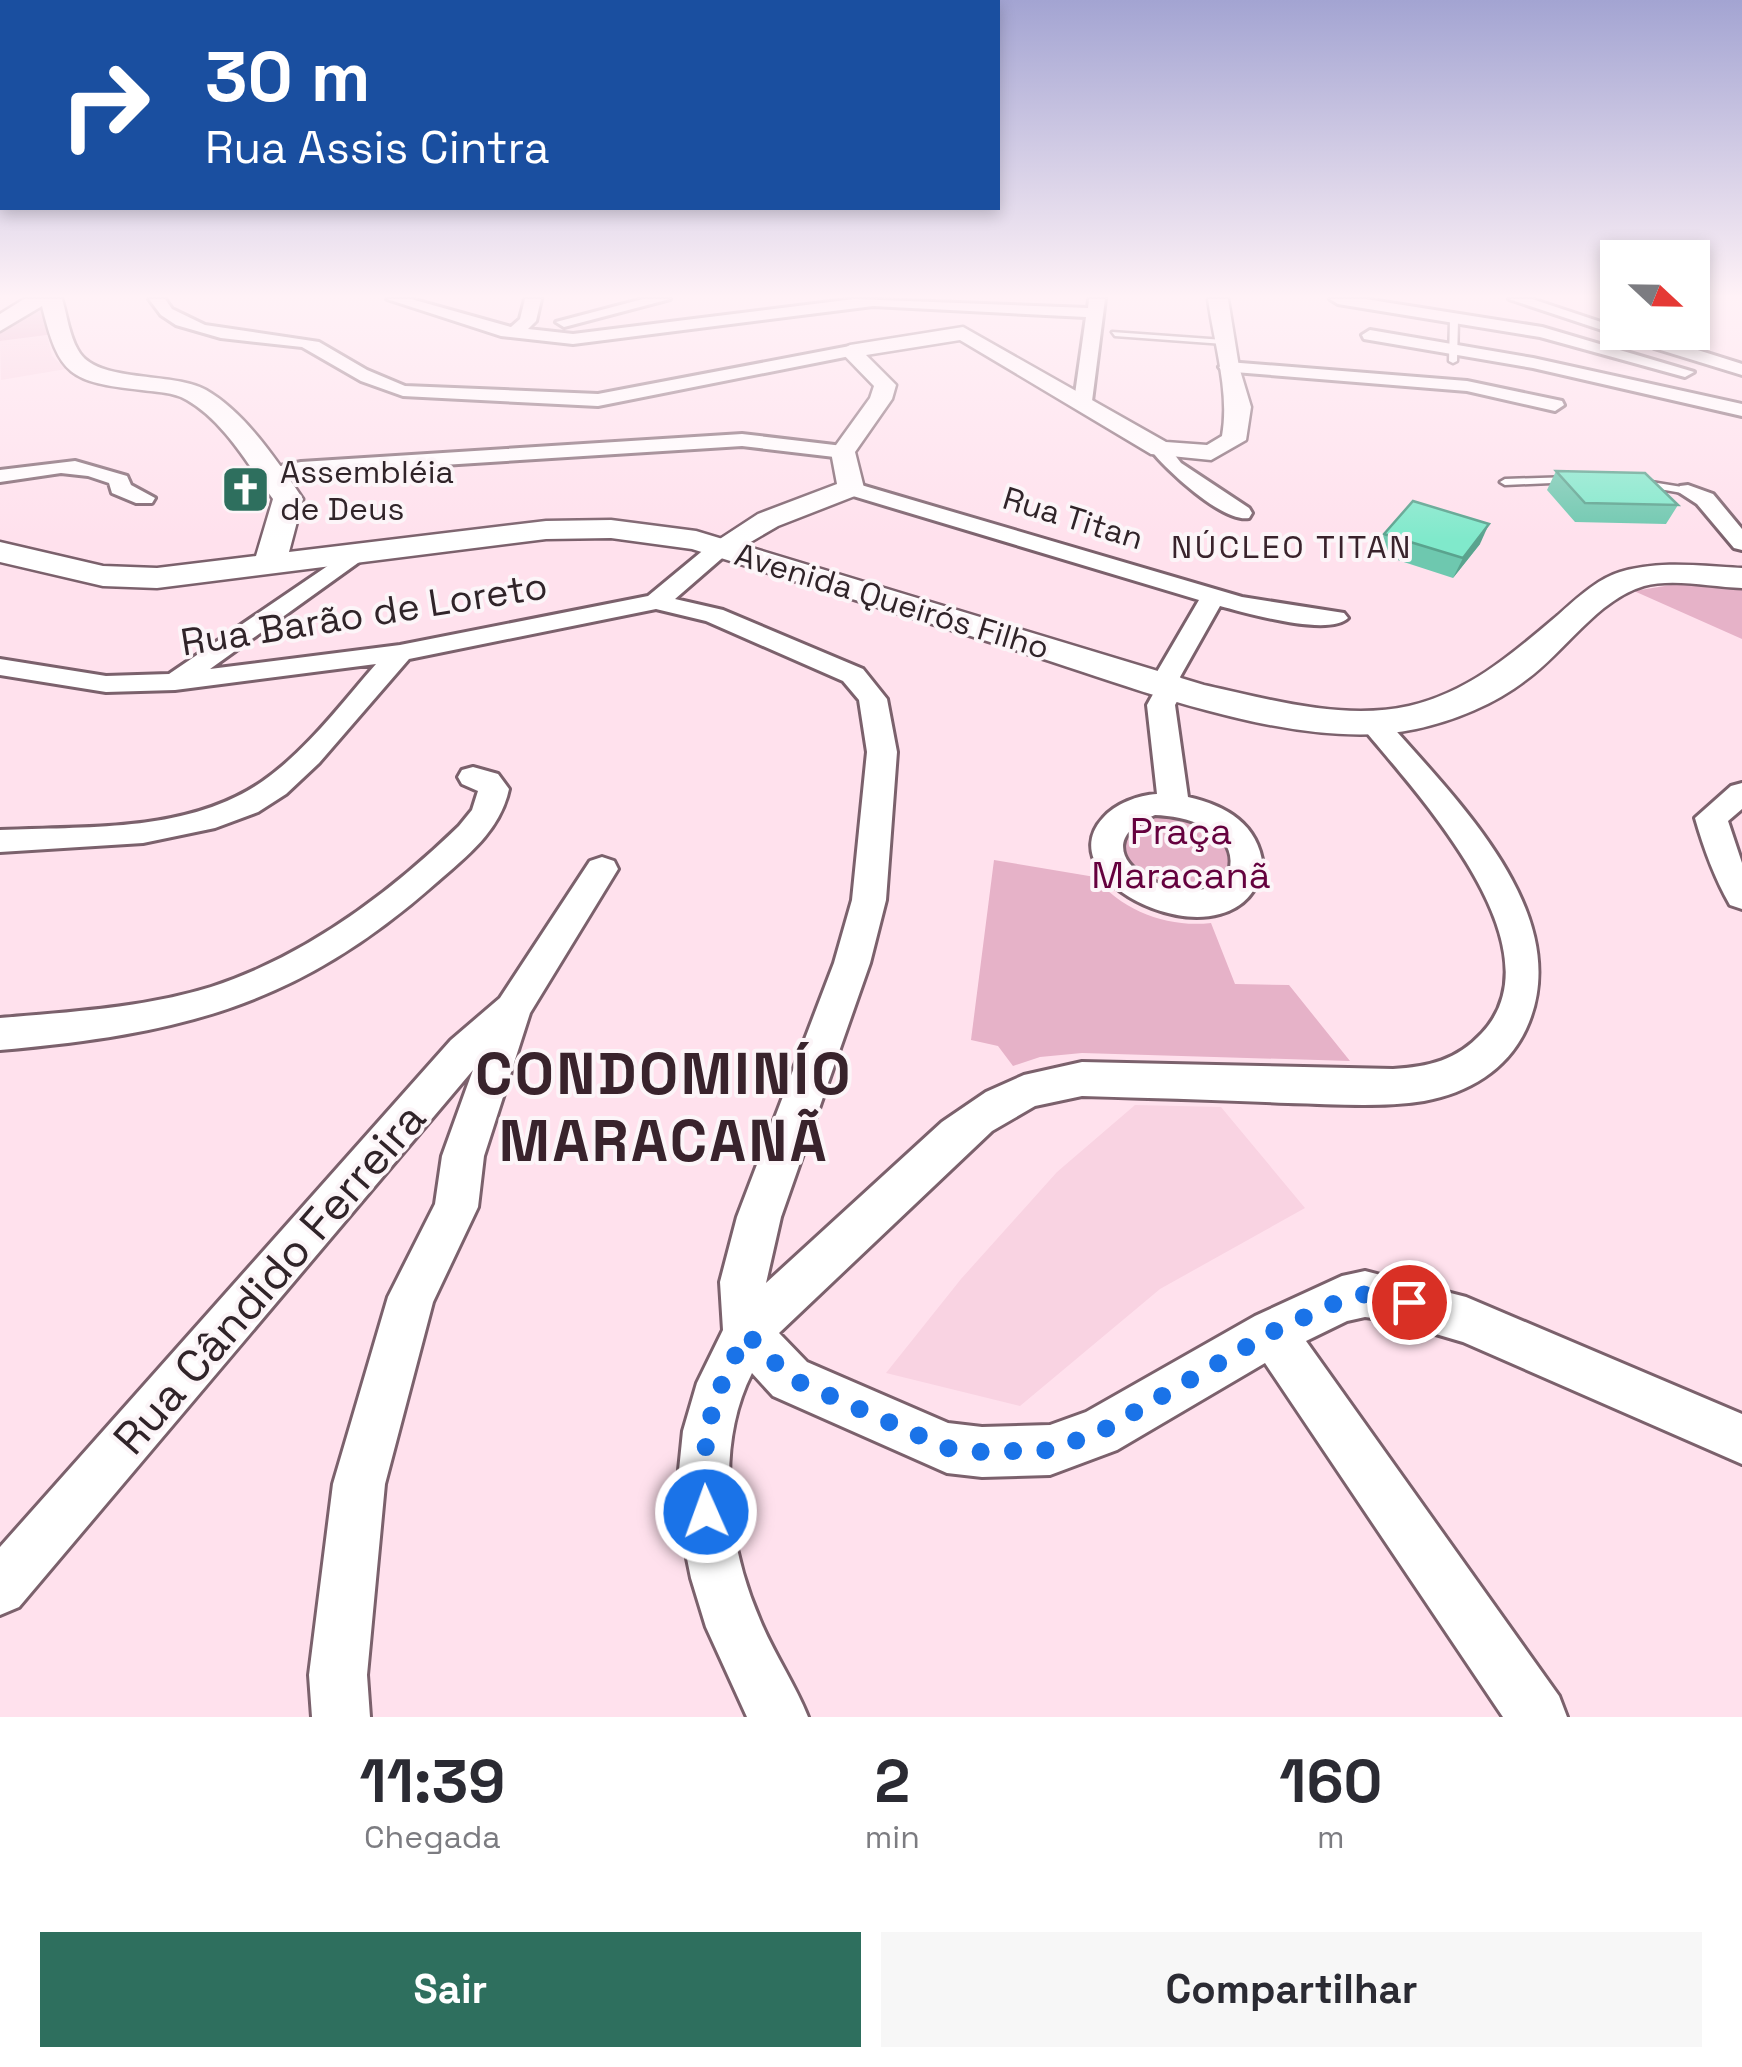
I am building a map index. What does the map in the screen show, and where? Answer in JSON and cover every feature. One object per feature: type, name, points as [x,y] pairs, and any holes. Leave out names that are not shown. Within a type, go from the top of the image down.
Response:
[{"type":"main road","points":[[121,379],[194,393],[215,409],[267,474],[288,504],[269,566]]},
{"type":"main road","name":"Avenida Queirós Filho","points":[[0,552],[103,576],[129,578],[269,566],[572,529],[671,535],[1171,688],[1276,713],[1373,722],[1432,713],[1500,683],[1597,599],[1627,580],[1654,574],[1741,569]]},
{"type":"street","points":[[371,379],[403,391],[598,400],[705,379]]},
{"type":"street","points":[[720,548],[768,520],[851,488],[843,452],[881,399],[885,385],[879,379]]},
{"type":"street","points":[[1044,379],[1160,449],[1174,467],[1241,513]]},
{"type":"street","points":[[1083,401],[1086,379]]},
{"type":"street","points":[[1160,449],[1211,453],[1234,440],[1239,407],[1232,379]]},
{"type":"street","points":[[1445,379],[1555,405]]},
{"type":"street","points":[[1605,379],[1742,410]]},
{"type":"street","points":[[267,474],[301,468],[742,440],[843,452]]},
{"type":"street","points":[[0,476],[73,465],[106,473],[120,480],[120,488],[144,498]]},
{"type":"street","name":"Rua Titan","points":[[851,488],[992,526],[1213,598],[1288,617],[1335,618]]},
{"type":"street","points":[[1688,491],[1705,499],[1741,569]]},
{"type":"street","name":"Rua Barão de Loreto","points":[[0,667],[106,684],[175,682],[400,653],[656,602],[720,548]]},
{"type":"street","points":[[175,682],[354,555]]},
{"type":"street","points":[[1174,804],[1161,705],[1171,688],[1167,676],[1213,598]]},
{"type":"street","points":[[656,602],[714,615],[853,675],[873,698],[882,752],[869,900],[852,963],[759,1217],[743,1282],[747,1334],[790,1378],[947,1448],[982,1452],[1050,1450],[1100,1432],[1272,1332],[1342,1300],[1366,1294],[1388,1296],[1466,1320],[1742,1440]]},
{"type":"street","points":[[0,841],[157,829],[221,816],[274,788],[400,653]]},
{"type":"street","points":[[779,1717],[751,1670],[724,1604],[707,1529],[703,1478],[708,1418],[724,1375],[747,1334],[836,1246],[983,1112],[1019,1092],[1050,1082],[1082,1079],[1386,1087],[1452,1077],[1480,1061],[1504,1038],[1516,1012],[1522,968],[1516,931],[1486,864],[1373,722]]},
{"type":"street","points":[[0,1034],[103,1025],[178,1011],[252,985],[339,943],[473,831],[489,807],[494,789],[473,777]]},
{"type":"street","points":[[1742,792],[1726,822],[1722,856],[1742,896]]},
{"type":"street","name":"Rua Cândido Ferreira","points":[[0,1588],[465,1052],[514,1009],[602,869]]},
{"type":"street","points":[[340,1717],[338,1675],[359,1484],[411,1297],[456,1207],[463,1156],[514,1009]]},
{"type":"street","points":[[1272,1332],[1538,1717]]},
{"type":"lane","points":[[1505,482],[1590,481]]},
{"type":"lane","points":[[1632,482],[1688,491]]},
{"type":"shaded area","points":[[1135,1105],[1221,1107],[1305,1208],[1160,1289],[1020,1406],[886,1373],[961,1279],[1057,1172]]},
{"type":"green space","points":[[1677,584],[1742,589],[1742,639],[1634,591]]},
{"type":"green space","name":"Praça Maracanã","points":[[1179,813],[1227,836],[1235,874],[1211,890],[1193,892],[1164,887],[1140,873],[1126,850],[1125,835],[1145,817]]},
{"type":"green space","points":[[994,860],[1095,877],[1118,899],[1147,915],[1179,923],[1211,923],[1235,984],[1289,985],[1350,1061],[1082,1053],[1040,1057],[1013,1066],[998,1046],[971,1040]]},
{"type":"building","points":[[1556,471],[1645,473],[1678,505],[1585,503]]},
{"type":"building","points":[[1413,501],[1489,524],[1463,558],[1384,534]]},
{"type":"place","name":"Assembléia de Deus","points":[[245,490]]},
{"type":"district","name":"NÚCLEO TITAN","points":[[1292,547]]},
{"type":"district","name":"CONDOMINÍO MARACANÃ","points":[[664,1108]]},
{"type":"route","points":[[706,1512],[703,1478],[708,1418],[724,1375],[747,1334],[790,1378],[947,1448],[982,1452],[1050,1450],[1100,1432],[1272,1332],[1342,1300],[1366,1294],[1409,1302]]}]
